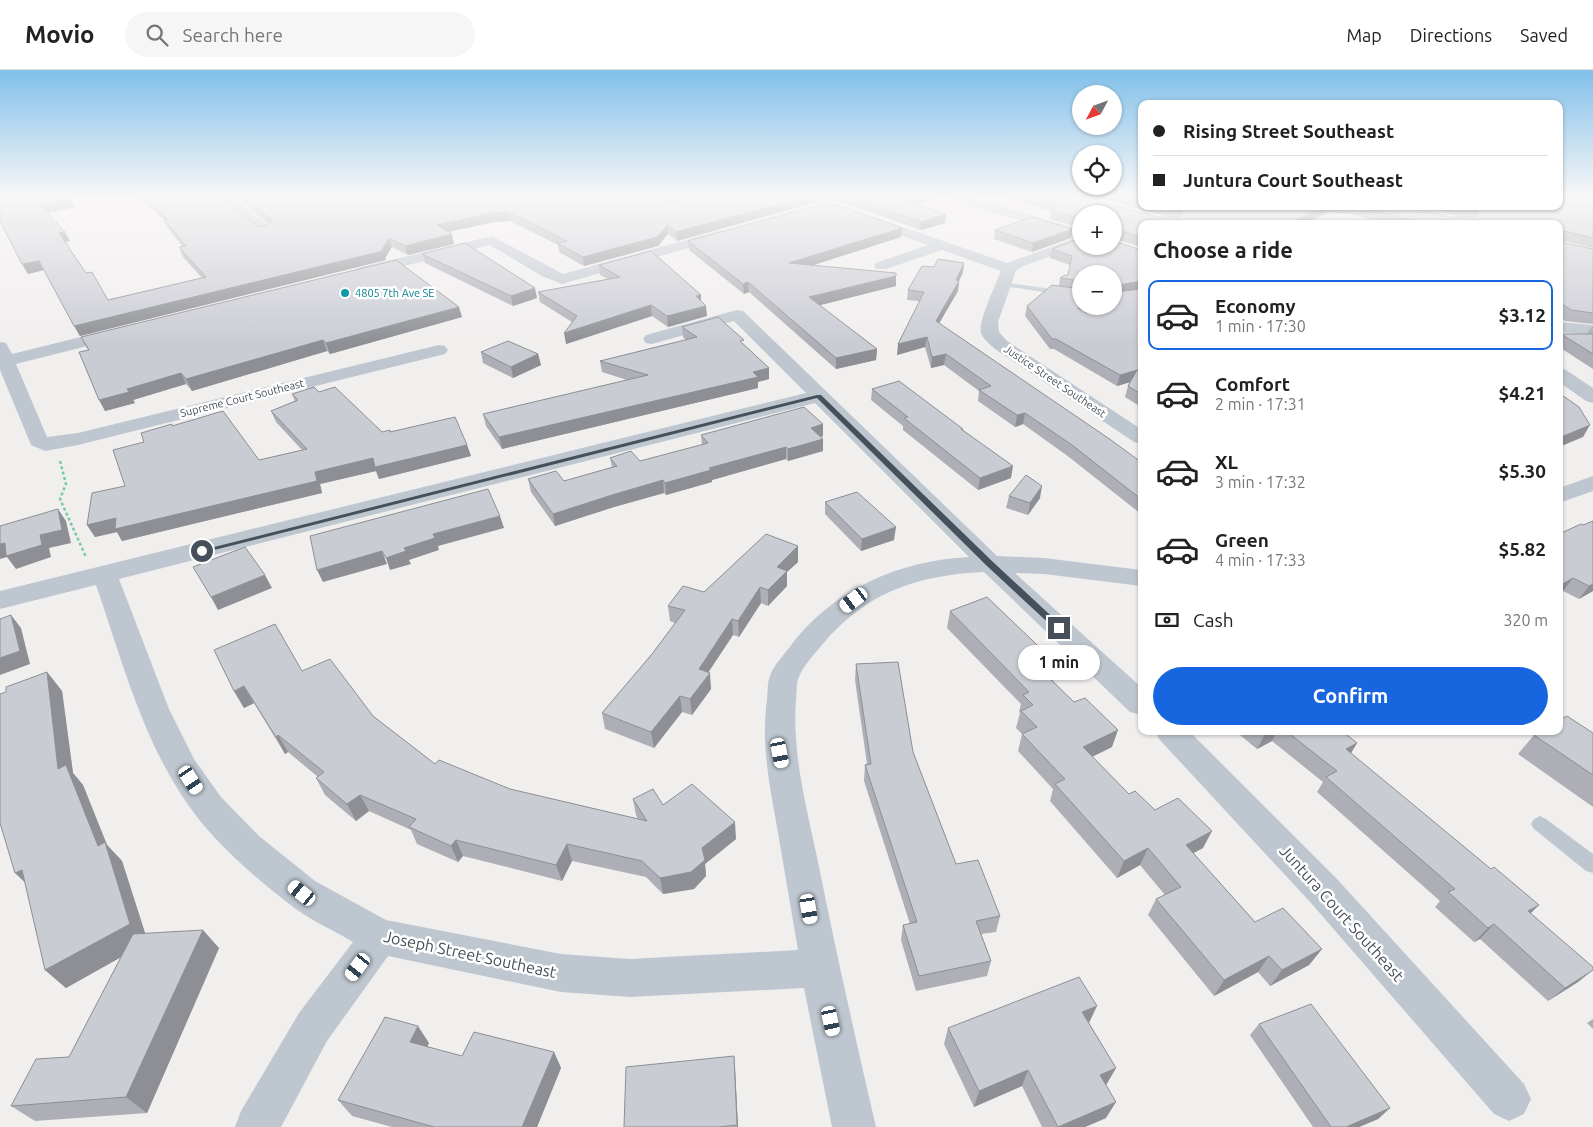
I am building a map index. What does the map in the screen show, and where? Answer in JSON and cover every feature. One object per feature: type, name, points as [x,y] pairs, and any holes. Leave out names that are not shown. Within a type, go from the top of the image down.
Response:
[{"type":"street","points":[[350,274],[470,245]]},
{"type":"street","points":[[501,245],[547,272],[562,278],[681,245]]},
{"type":"street","points":[[881,266],[941,245]]},
{"type":"street","points":[[943,245],[1006,277],[1016,264],[1067,245]]},
{"type":"street","name":"Justice Street Southeast","points":[[1006,277],[990,322],[990,333],[1001,345],[1138,436]]},
{"type":"street","points":[[652,339],[738,315],[990,564],[1138,701]]},
{"type":"street","points":[[1563,327],[1593,330]]},
{"type":"street","points":[[45,445],[38,441],[2,357],[130,330]]},
{"type":"street","name":"Supreme Court Southeast","points":[[45,445],[78,439],[439,350]]},
{"type":"street","points":[[1563,377],[1593,397]]},
{"type":"street","points":[[0,600],[819,396]]},
{"type":"street","points":[[1563,494],[1593,483]]},
{"type":"street","points":[[854,1127],[820,968],[780,753],[780,714],[784,676],[802,648],[827,621],[854,600],[885,584],[938,568],[990,564],[1044,566],[1138,578]]},
{"type":"street","name":"Joseph Street Southeast","points":[[105,575],[154,709],[182,767],[209,807],[247,847],[302,893],[380,937],[562,973],[630,978],[820,968]]},
{"type":"street","name":"Juntura Court Southeast","points":[[1174,735],[1324,891],[1508,1099]]},
{"type":"street","points":[[257,1127],[313,1027],[380,937]]},
{"type":"lane","points":[[1006,277],[1072,294]]},
{"type":"lane","points":[[1540,824],[1593,865]]},
{"type":"path","points":[[45,445],[61,461],[66,484],[60,499],[89,565],[105,575]]},
{"type":"building","points":[[12,245],[67,245],[86,273],[92,272],[108,300],[206,277],[179,247],[185,245],[385,245],[383,251],[74,326],[39,261],[22,264]]},
{"type":"building","points":[[456,245],[469,245],[535,288],[511,296],[422,254]]},
{"type":"building","points":[[561,245],[626,245],[583,257]]},
{"type":"building","points":[[694,245],[846,245],[789,263],[896,273],[896,276],[809,297],[877,349],[836,358],[748,282],[743,284]]},
{"type":"building","points":[[1062,245],[1072,245],[1072,255],[1122,255],[1122,245],[1138,249],[1138,282],[1122,285],[1122,265],[1072,265],[1072,280],[1060,278],[1068,275],[1072,256],[1052,249]]},
{"type":"building","points":[[1563,245],[1593,249],[1593,313],[1571,310],[1563,305]]},
{"type":"building","points":[[651,251],[701,295],[696,296],[706,306],[667,316],[651,305],[564,333],[577,316],[538,292],[620,277],[599,265]]},
{"type":"building","points":[[938,259],[964,263],[956,280],[959,281],[936,321],[1138,460],[1138,497],[1072,445],[1025,413],[1017,415],[979,390],[991,386],[946,354],[932,357],[927,337],[898,344],[924,292],[908,290],[922,266],[934,267]]},
{"type":"building","points":[[396,260],[459,307],[326,343],[323,340],[186,379],[181,373],[127,389],[129,392],[99,400],[79,352],[89,350],[81,337]]},
{"type":"building","points":[[1052,285],[1072,288],[1072,315],[1122,315],[1122,291],[1138,289],[1138,370],[1120,375],[1056,339],[1052,339],[1027,306]]},
{"type":"building","points":[[718,317],[744,340],[740,341],[769,368],[753,372],[758,377],[499,437],[483,414],[648,375],[600,361],[697,337],[682,327]]},
{"type":"building","points":[[1563,334],[1593,334],[1593,354],[1563,335]]},
{"type":"building","points":[[508,341],[538,354],[511,367],[481,352]]},
{"type":"building","points":[[1137,370],[1138,370],[1138,392],[1128,386]]},
{"type":"building","points":[[899,381],[1013,466],[980,478],[904,418],[908,417],[872,389]]},
{"type":"building","points":[[314,387],[319,392],[335,387],[382,432],[390,430],[390,432],[455,417],[467,445],[375,467],[373,458],[315,472],[317,481],[115,529],[116,518],[87,525],[92,493],[125,486],[113,450],[144,442],[141,433],[223,411],[259,460],[307,449],[271,411],[298,400],[292,394]]},
{"type":"building","points":[[1563,396],[1579,407],[1590,425],[1563,436]]},
{"type":"building","points":[[804,407],[823,424],[811,428],[823,439],[709,468],[711,470],[665,483],[663,480],[553,514],[528,479],[556,471],[564,481],[617,466],[610,458],[631,451],[640,461],[708,443],[701,435]]},
{"type":"building","points":[[1026,475],[1042,486],[1030,503],[1009,496]]},
{"type":"building","points":[[488,489],[500,516],[433,534],[435,538],[404,548],[406,551],[386,558],[382,551],[317,570],[310,536]]},
{"type":"building","points":[[857,492],[896,527],[862,539],[825,502]]},
{"type":"building","points":[[58,509],[62,530],[40,535],[42,545],[6,556],[5,543],[0,544],[0,526]]},
{"type":"building","points":[[1593,521],[1593,584],[1589,586],[1573,578],[1563,584],[1563,532],[1581,524]]},
{"type":"building","points":[[766,534],[798,546],[777,567],[787,571],[768,590],[760,587],[738,621],[732,619],[699,669],[710,673],[690,699],[680,696],[651,732],[602,713],[652,654],[685,610],[668,606],[683,586],[704,592]]},
{"type":"building","points":[[245,547],[265,575],[211,597],[193,567]]},
{"type":"building","points":[[987,597],[1057,664],[1042,671],[1074,702],[1085,698],[1118,730],[1083,747],[1129,794],[1135,791],[1155,810],[1178,798],[1212,831],[1186,845],[1255,922],[1283,908],[1322,949],[1282,970],[1269,956],[1224,980],[1156,899],[1181,887],[1148,848],[1124,861],[1055,784],[1065,779],[1022,734],[1037,727],[1021,711],[1033,705],[1023,695],[1029,692],[950,611]]},
{"type":"building","points":[[11,615],[20,651],[0,658],[0,619]]},
{"type":"building","points":[[275,624],[302,671],[330,659],[373,716],[435,764],[439,760],[510,789],[647,821],[633,799],[653,789],[663,805],[692,784],[735,822],[702,848],[705,860],[691,872],[660,878],[642,861],[567,844],[556,865],[456,840],[451,846],[409,827],[416,819],[360,795],[347,804],[316,778],[324,772],[278,735],[276,737],[244,686],[234,691],[214,650]]},
{"type":"building","points":[[898,662],[913,752],[956,864],[978,860],[1000,916],[976,921],[991,961],[919,976],[903,925],[917,922],[865,765],[871,764],[856,664]]},
{"type":"building","points":[[47,672],[58,769],[66,765],[98,846],[105,842],[130,924],[45,970],[22,870],[15,873],[0,823],[0,694],[6,692],[6,687]]},
{"type":"building","points":[[1567,716],[1593,733],[1593,775],[1534,735],[1563,735],[1563,718]]},
{"type":"building","points":[[1291,735],[1347,735],[1357,743],[1346,749],[1491,869],[1494,867],[1539,905],[1528,911],[1593,967],[1593,970],[1565,988],[1494,924],[1488,928],[1448,892],[1455,889],[1326,777],[1337,771]]},
{"type":"building","points":[[203,930],[126,1097],[11,1106],[36,1059],[69,1057],[133,934]]},
{"type":"building","points":[[1079,977],[1097,1006],[1082,1012],[1116,1068],[1100,1075],[1116,1102],[1058,1127],[1028,1070],[979,1091],[948,1028]]},
{"type":"building","points":[[1311,1004],[1390,1108],[1346,1127],[1331,1127],[1259,1024]]},
{"type":"building","points":[[385,1017],[418,1026],[410,1042],[462,1056],[474,1032],[554,1052],[522,1127],[434,1127],[338,1100]]},
{"type":"building","points":[[734,1056],[737,1125],[718,1127],[624,1127],[626,1067]]},
{"type":"place","name":"4805 7th Ave SE","points":[[345,293]]},
{"type":"route","points":[[202,551],[819,396],[990,564],[1059,628]]}]
